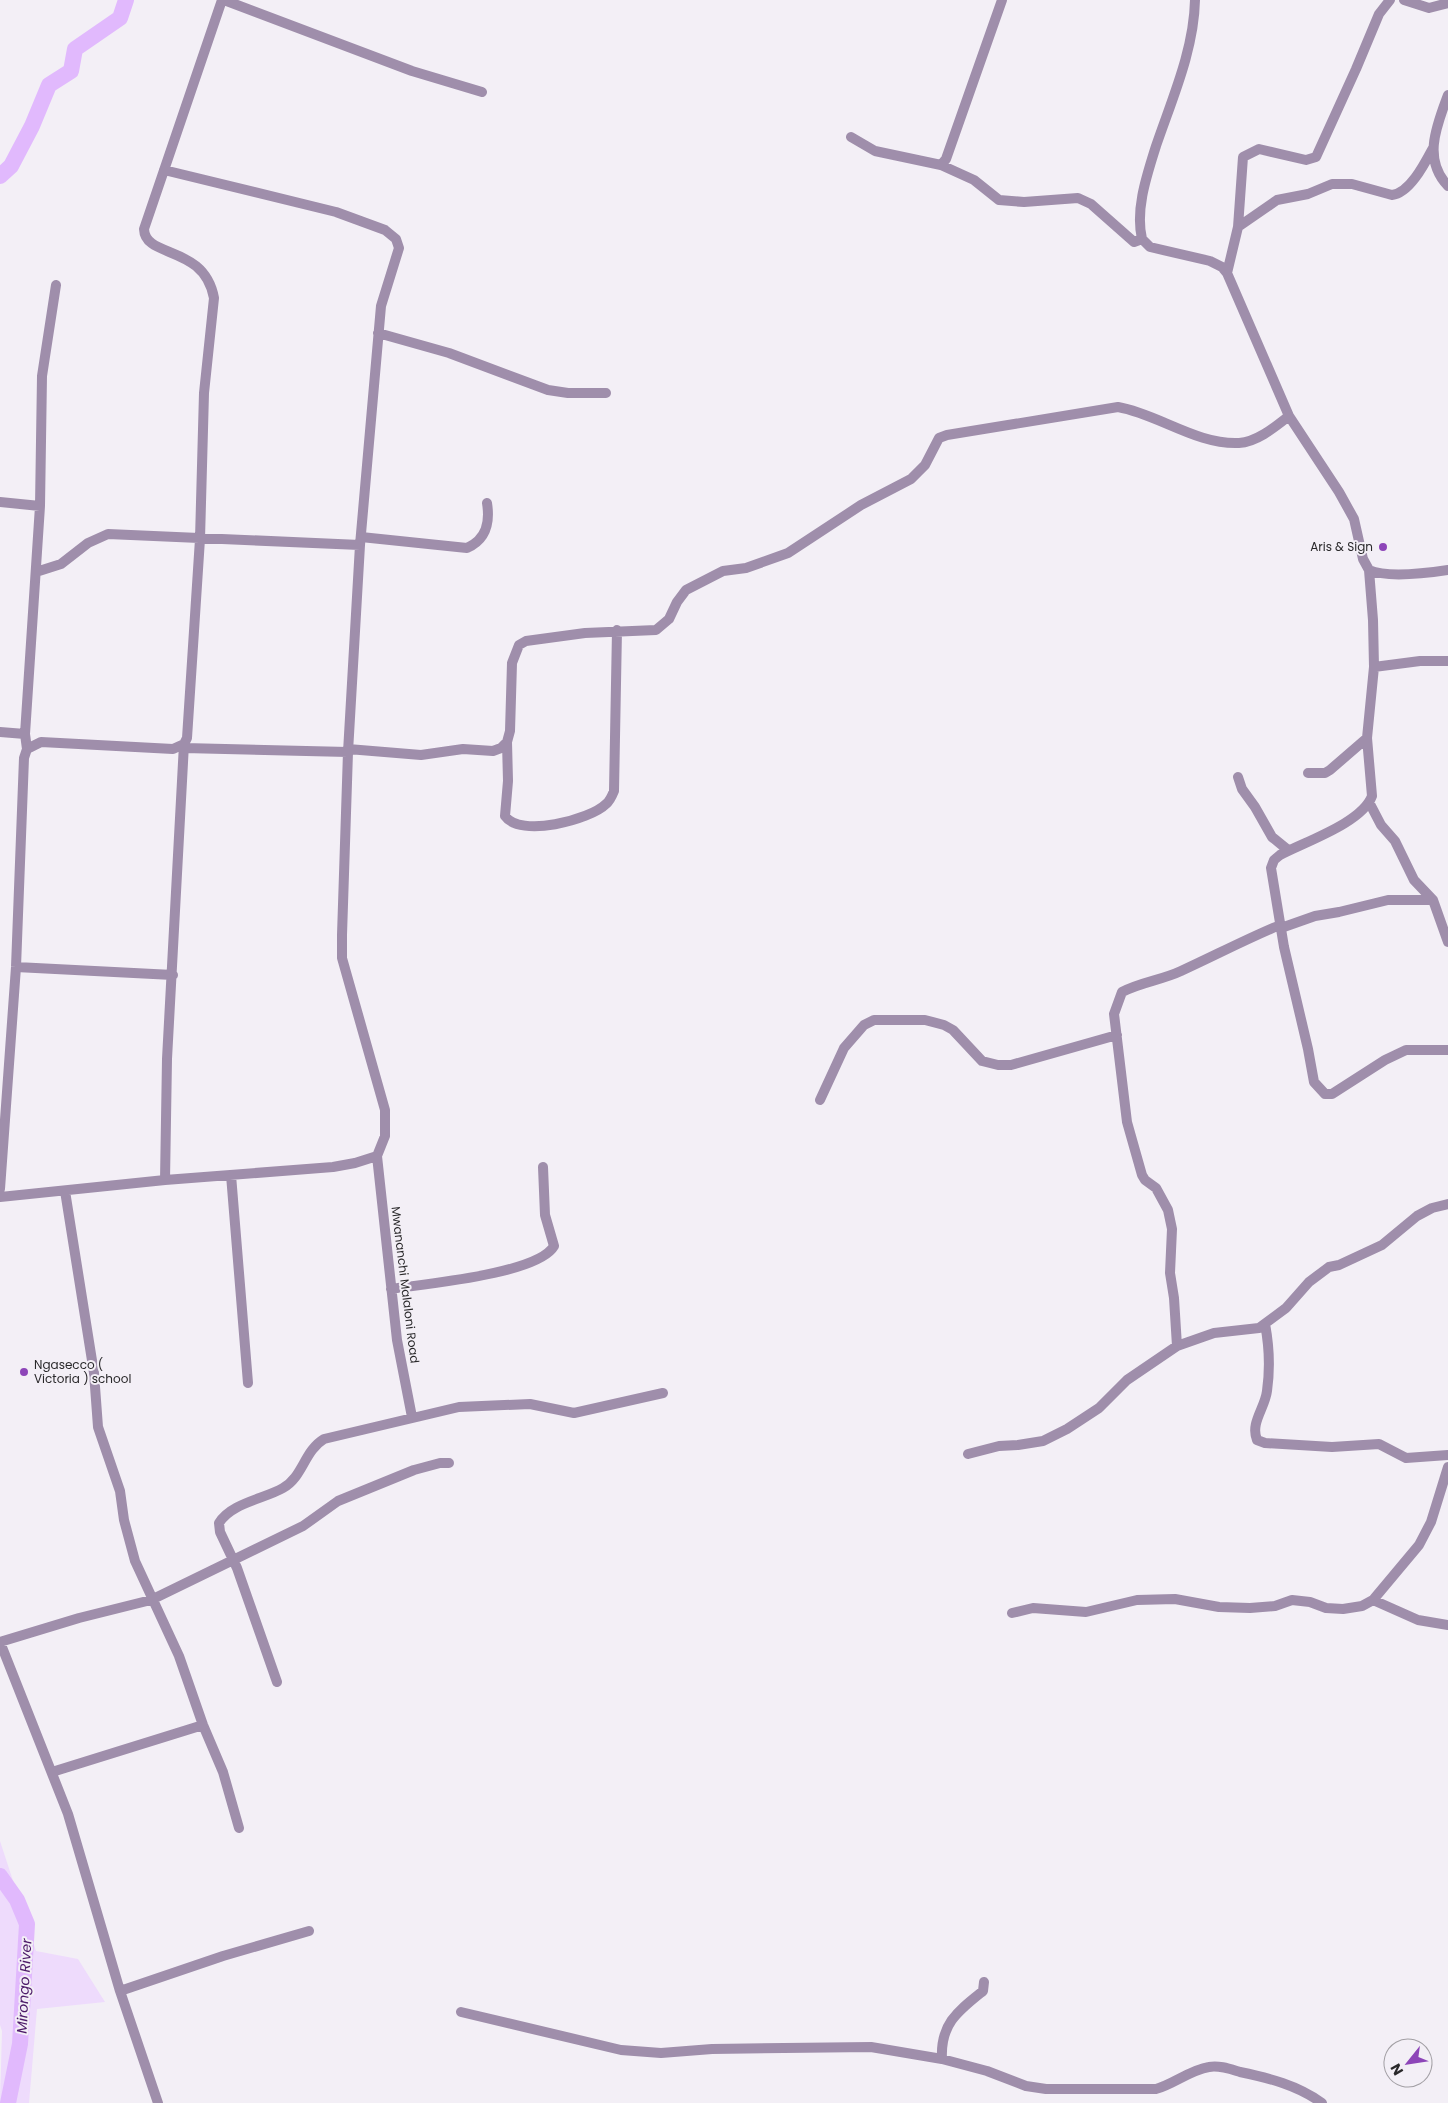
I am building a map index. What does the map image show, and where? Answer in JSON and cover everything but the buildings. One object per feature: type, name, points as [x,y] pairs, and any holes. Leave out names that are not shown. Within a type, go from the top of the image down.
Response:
[{"type":"street","points":[[165,1180],[167,1059],[184,746],[188,727],[200,539],[204,394],[214,298],[212,285],[206,274],[181,255],[154,246],[144,235],[148,214],[223,0],[412,71],[482,92]]},
{"type":"street","points":[[940,165],[946,159],[1002,0]]},
{"type":"street","points":[[1195,0],[1193,31],[1147,174],[1141,212],[1142,240],[1150,247],[1216,263],[1227,273],[1289,416],[1339,492],[1354,519],[1363,559],[1369,570],[1374,667],[1367,738],[1372,796],[1369,802],[1342,824],[1288,850],[1274,860],[1271,868],[1280,927],[1314,1082],[1322,1091],[1332,1094],[1385,1060],[1406,1050],[1448,1050]]},
{"type":"street","points":[[1227,273],[1238,227],[1243,157],[1259,149],[1306,160],[1316,157],[1356,70],[1379,14],[1390,0]]},
{"type":"street","points":[[1404,0],[1429,8],[1448,3]]},
{"type":"street","points":[[1448,94],[1435,132],[1433,148],[1435,167],[1440,177],[1448,186]]},
{"type":"street","points":[[851,138],[875,151],[940,165],[974,180],[999,200],[1024,202],[1078,198],[1100,211],[1134,242],[1142,240]]},
{"type":"street","points":[[1238,227],[1277,200],[1308,194],[1332,184],[1352,184],[1392,195],[1398,194],[1418,171],[1433,148]]},
{"type":"street","points":[[0,1197],[165,1180],[333,1167],[377,1156],[385,1136],[385,1110],[342,958],[348,751],[360,541],[378,333],[383,298],[399,248],[392,234],[336,212],[164,170]]},
{"type":"street","points":[[0,1189],[16,967],[24,758],[27,749],[25,734],[40,506],[42,376],[56,285]]},
{"type":"street","points":[[378,333],[449,353],[548,390],[568,393],[606,393]]},
{"type":"street","points":[[27,749],[41,742],[173,749],[184,746],[421,755],[463,749],[494,751],[501,748],[506,742],[510,731],[512,662],[519,645],[526,642],[617,630],[656,630],[668,619],[676,602],[686,590],[722,571],[746,568],[788,553],[861,504],[911,479],[925,465],[939,438],[955,432],[1118,407],[1140,411],[1214,440],[1240,443],[1263,435],[1289,416]]},
{"type":"street","points":[[0,502],[40,506]]},
{"type":"street","points":[[36,572],[60,564],[88,543],[108,534],[200,539],[360,541],[467,548],[475,545],[486,530],[489,518],[487,503]]},
{"type":"street","points":[[1369,570],[1382,574],[1448,570]]},
{"type":"street","points":[[506,742],[508,781],[505,816],[511,823],[518,826],[550,825],[605,806],[614,791],[617,630]]},
{"type":"street","points":[[1374,667],[1420,661],[1448,661]]},
{"type":"street","points":[[0,732],[25,734]]},
{"type":"street","points":[[1308,773],[1325,773],[1367,738]]},
{"type":"street","points":[[1238,777],[1242,789],[1256,807],[1272,837],[1288,850]]},
{"type":"street","points":[[1369,802],[1381,825],[1395,841],[1414,880],[1432,900],[1448,942]]},
{"type":"street","points":[[1177,1346],[1174,1298],[1170,1274],[1172,1229],[1168,1210],[1160,1193],[1142,1175],[1127,1122],[1114,1014],[1122,992],[1179,972],[1235,944],[1315,916],[1388,900],[1432,900]]},
{"type":"street","points":[[16,967],[173,975]]},
{"type":"street","points":[[820,1100],[844,1048],[864,1025],[874,1020],[925,1020],[944,1025],[953,1030],[975,1056],[982,1061],[998,1065],[1011,1065],[1117,1035]]},
{"type":"street","name":"Mwananchi Malaloni Road","points":[[377,1156],[397,1340],[412,1417]]},
{"type":"street","points":[[391,1288],[479,1276],[545,1257],[554,1246],[545,1215],[543,1167]]},
{"type":"street","points":[[231,1175],[248,1383]]},
{"type":"street","points":[[65,1191],[94,1373],[98,1427],[120,1491],[131,1550],[151,1600],[179,1656],[203,1725],[223,1772],[239,1828]]},
{"type":"street","points":[[968,1454],[999,1446],[1043,1441],[1067,1429],[1098,1408],[1127,1380],[1177,1346],[1214,1333],[1259,1328],[1286,1308],[1309,1282],[1329,1267],[1339,1265],[1382,1245],[1417,1216],[1432,1208],[1448,1204]]},
{"type":"street","points":[[1265,1324],[1268,1336],[1268,1389],[1254,1432],[1257,1440],[1332,1447],[1379,1444],[1406,1458],[1448,1455]]},
{"type":"street","points":[[277,1682],[233,1560],[220,1532],[219,1523],[229,1512],[291,1482],[297,1476],[308,1454],[315,1445],[324,1439],[394,1424],[412,1417],[459,1408],[530,1404],[574,1413],[664,1392]]},
{"type":"street","points":[[158,2103],[120,1991],[68,1814],[0,1642],[51,1626],[151,1600],[303,1526],[338,1501],[414,1470],[440,1463],[450,1463]]},
{"type":"street","points":[[1012,1613],[1033,1608],[1071,1613],[1086,1612],[1138,1600],[1175,1599],[1219,1607],[1250,1608],[1275,1606],[1292,1600],[1300,1600],[1326,1608],[1343,1609],[1362,1606],[1373,1600],[1419,1545],[1431,1522],[1448,1466]]},
{"type":"street","points":[[1373,1600],[1418,1620],[1448,1625]]},
{"type":"street","points":[[52,1772],[130,1746],[203,1725]]},
{"type":"street","points":[[120,1991],[223,1956],[309,1931]]},
{"type":"street","points":[[942,2059],[941,2048],[947,2025],[965,2005],[983,1991],[984,1982]]},
{"type":"street","points":[[461,2012],[621,2050],[661,2052],[712,2049],[871,2046],[942,2059],[987,2071],[1026,2086],[1046,2089],[1156,2089],[1198,2070],[1216,2066],[1274,2080],[1308,2093],[1322,2103]]},
{"type":"shaded area","points":[[0,1841],[36,1951],[78,1959],[105,2002],[37,2009],[29,2103],[0,2103],[2,2031],[0,2025]]},
{"type":"waterway","name":"Mirongo River","points":[[0,176],[11,166],[32,126],[49,85],[71,71],[75,49],[120,18],[126,0]]},
{"type":"waterway","name":"Mirongo River","points":[[0,1876],[17,1900],[27,1924],[20,2044],[8,2103]]},
{"type":"place","name":"Aris & Sign","points":[[1383,547]]},
{"type":"place","name":"Ngasecco ( Victoria ) school","points":[[24,1372]]}]
